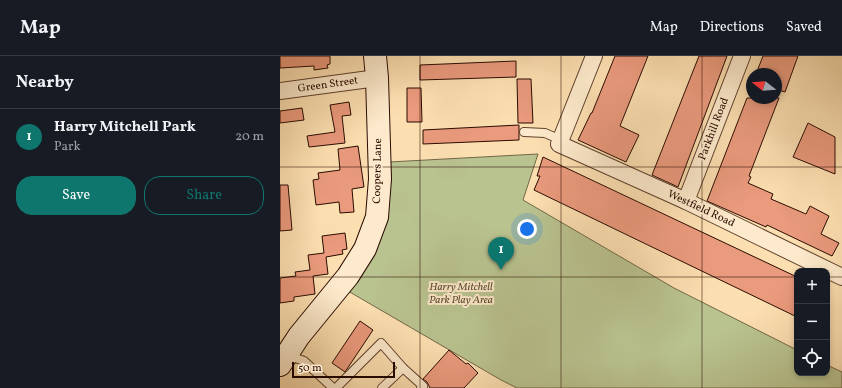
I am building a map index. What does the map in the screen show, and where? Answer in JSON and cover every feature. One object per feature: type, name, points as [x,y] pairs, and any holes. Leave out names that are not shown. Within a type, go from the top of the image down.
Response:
[{"type":"street","name":"Coopers Lane","points":[[282,357],[348,276],[365,249],[377,217],[380,179],[377,78],[374,56]]},
{"type":"street","points":[[560,142],[594,56]]},
{"type":"street","name":"Parkhill Road","points":[[686,201],[742,56]]},
{"type":"street","name":"Green Street","points":[[280,91],[377,78]]},
{"type":"street","name":"Westfield Road","points":[[560,142],[842,277]]},
{"type":"lane","points":[[524,132],[544,133],[560,142]]},
{"type":"lane","points":[[282,357],[304,361],[335,388],[381,343],[402,368],[423,386],[420,388]]},
{"type":"lane","points":[[382,388],[402,368]]},
{"type":"green space","name":"Harry Mitchell Park Play Area","points":[[538,154],[523,200],[674,288],[794,348],[794,376],[830,376],[830,366],[842,372],[842,388],[517,388],[348,291],[389,162]]},
{"type":"building","points":[[280,56],[330,56],[330,64],[327,65],[328,68],[314,70],[314,66],[280,68]]},
{"type":"building","points":[[615,56],[648,56],[620,126],[639,135],[626,162],[578,140],[592,113]]},
{"type":"building","points":[[699,56],[727,56],[678,187],[652,175]]},
{"type":"building","points":[[763,56],[798,56],[785,92],[782,91],[782,68],[758,68]]},
{"type":"building","points":[[516,61],[516,77],[420,80],[420,65]]},
{"type":"building","points":[[517,79],[531,79],[533,123],[518,123]]},
{"type":"building","points":[[407,88],[421,88],[422,122],[407,122]]},
{"type":"building","points":[[746,101],[746,104],[777,104],[749,176],[751,177],[748,183],[773,194],[771,199],[806,214],[810,206],[829,216],[821,234],[839,243],[832,256],[767,225],[766,227],[707,201]]},
{"type":"building","points":[[349,102],[351,115],[342,116],[345,143],[309,147],[307,136],[335,132],[330,105]]},
{"type":"building","points":[[302,108],[304,120],[280,123],[280,111]]},
{"type":"building","points":[[808,123],[835,137],[835,174],[793,157]]},
{"type":"building","points":[[519,125],[519,140],[423,144],[423,130]]},
{"type":"building","points":[[358,146],[364,187],[352,189],[354,212],[340,213],[339,202],[316,205],[313,180],[319,179],[318,173],[340,170],[338,149]]},
{"type":"building","points":[[543,157],[794,276],[794,316],[534,190],[540,176],[537,176]]},
{"type":"building","points":[[280,185],[288,185],[292,230],[280,231]]},
{"type":"building","points":[[345,233],[347,249],[342,250],[343,254],[326,257],[328,274],[313,276],[315,294],[294,297],[294,301],[280,303],[280,278],[296,276],[295,272],[310,270],[308,255],[324,253],[322,236]]},
{"type":"building","points":[[360,321],[373,330],[345,372],[332,363]]},
{"type":"building","points":[[449,350],[466,364],[468,363],[478,373],[464,388],[430,388],[427,382],[423,379]]},
{"type":"place","name":"Harry Mitchell Park","points":[[501,270]]}]
